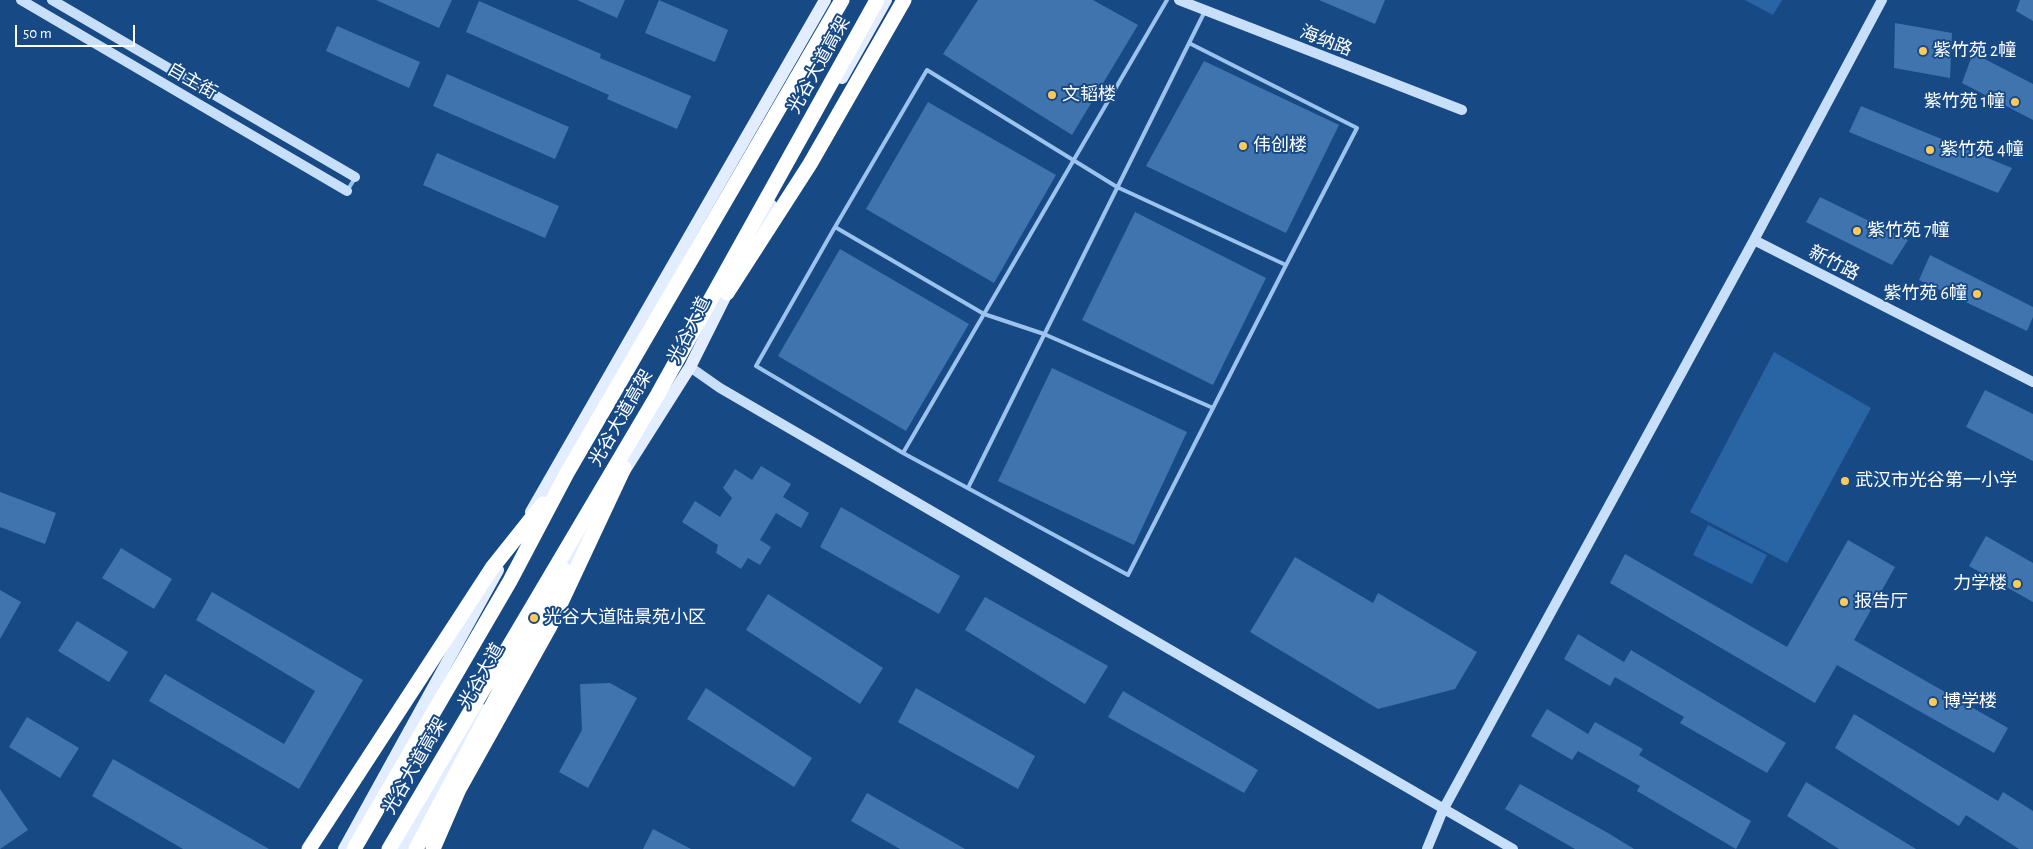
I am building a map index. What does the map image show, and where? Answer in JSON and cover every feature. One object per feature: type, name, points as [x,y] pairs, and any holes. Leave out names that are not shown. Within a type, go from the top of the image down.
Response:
[{"type":"highway","points":[[823,31],[835,0]]},
{"type":"highway","name":"光谷大道高架","points":[[354,849],[510,581],[567,473],[842,0]]},
{"type":"highway","name":"光谷大道高架","points":[[389,849],[658,394],[877,0]]},
{"type":"highway","points":[[727,293],[810,164],[904,0]]},
{"type":"highway","points":[[416,849],[658,394]]},
{"type":"highway","points":[[433,849],[458,789],[550,626],[658,394]]},
{"type":"highway","points":[[309,849],[492,568],[567,473]]},
{"type":"highway","points":[[343,849],[416,742]]},
{"type":"main road","name":"光谷大道","points":[[343,849],[543,491],[825,0]]},
{"type":"main road","name":"光谷大道","points":[[403,849],[534,618],[690,367],[783,180],[886,0]]},
{"type":"street","name":"自主街","points":[[21,0],[347,191]]},
{"type":"street","name":"自主街","points":[[52,0],[355,177]]},
{"type":"street","name":"海纳路","points":[[1180,0],[1462,110]]},
{"type":"street","points":[[1427,849],[1443,810],[1754,240],[1882,0]]},
{"type":"street","name":"新竹路","points":[[1754,240],[2033,382]]},
{"type":"street","points":[[690,367],[720,388],[1513,849]]},
{"type":"lane","points":[[903,453],[1167,0]]},
{"type":"lane","points":[[968,488],[1205,10]]},
{"type":"lane","points":[[1189,43],[1357,128],[1128,575],[903,453],[756,366],[835,227],[928,70],[1117,187],[1286,265]]},
{"type":"lane","points":[[347,191],[355,177]]},
{"type":"lane","points":[[835,227],[984,314],[1044,334],[1213,408]]},
{"type":"shaded area","points":[[1745,0],[1782,0],[1773,15]]},
{"type":"shaded area","points":[[1774,352],[1871,408],[1787,563],[1690,512]]},
{"type":"shaded area","points":[[1708,525],[1767,555],[1752,584],[1693,555]]},
{"type":"building","points":[[376,0],[452,0],[439,28]]},
{"type":"building","points":[[577,0],[625,0],[617,18]]},
{"type":"building","points":[[659,0],[728,30],[715,62],[645,33]]},
{"type":"building","name":"文韬楼","points":[[978,0],[1093,0],[1138,25],[1072,135],[943,54]]},
{"type":"building","points":[[1319,0],[1385,0],[1375,24]]},
{"type":"building","points":[[2020,0],[2033,0],[2033,21],[2016,11]]},
{"type":"building","points":[[479,1],[601,54],[600,58],[691,96],[677,129],[607,99],[609,95],[466,32]]},
{"type":"building","name":"紫竹苑 2幢","points":[[1895,23],[1952,33],[1950,78],[1894,68]]},
{"type":"building","points":[[337,26],[420,62],[409,88],[326,51]]},
{"type":"building","name":"紫竹苑 1幢","points":[[1973,53],[2033,84],[2033,120],[1962,83]]},
{"type":"building","name":"伟创楼","points":[[1204,61],[1339,125],[1286,233],[1146,166]]},
{"type":"building","points":[[447,74],[569,127],[555,159],[433,106]]},
{"type":"building","points":[[928,102],[1056,175],[994,283],[866,209]]},
{"type":"building","name":"紫竹苑 4幢","points":[[1861,106],[2012,168],[1998,193],[1849,132]]},
{"type":"building","points":[[437,153],[559,206],[545,238],[423,185]]},
{"type":"building","name":"紫竹苑 7幢","points":[[1820,197],[1908,240],[1892,265],[1806,222]]},
{"type":"building","points":[[1135,212],[1266,278],[1213,385],[1082,320]]},
{"type":"building","points":[[840,249],[969,324],[906,431],[778,356]]},
{"type":"building","name":"紫竹苑 6幢","points":[[1930,255],[2033,307],[2033,317],[2027,331],[1919,280]]},
{"type":"building","points":[[1052,368],[1187,432],[1134,545],[998,481]]},
{"type":"building","points":[[1985,390],[2033,414],[2033,461],[1966,427]]},
{"type":"building","points":[[761,466],[791,484],[783,497],[809,513],[801,528],[776,513],[760,540],[771,547],[760,565],[748,558],[741,569],[716,553],[718,545],[682,522],[695,501],[720,517],[732,498],[723,488],[735,469],[752,480]]},
{"type":"building","points":[[0,492],[56,513],[45,544],[0,527]]},
{"type":"building","points":[[841,507],[960,576],[939,614],[820,547]]},
{"type":"building","name":"力学楼","points":[[1986,536],[2033,563],[2033,602],[1969,566]]},
{"type":"building","points":[[1848,540],[1895,567],[1854,640],[2008,728],[1994,753],[1837,665],[1815,703],[1610,583],[1625,554],[1787,647]]},
{"type":"building","points":[[121,548],[172,579],[154,609],[102,578]]},
{"type":"building","points":[[1295,557],[1373,603],[1378,593],[1477,652],[1455,689],[1378,709],[1250,632]]},
{"type":"building","points":[[0,590],[21,602],[0,639]]},
{"type":"building","points":[[212,592],[363,680],[299,789],[149,701],[165,674],[284,744],[315,691],[196,620]]},
{"type":"building","points":[[768,594],[883,668],[860,704],[746,630]]},
{"type":"building","points":[[985,597],[1108,666],[1085,704],[965,630]]},
{"type":"building","points":[[77,621],[128,652],[109,682],[58,651]]},
{"type":"building","points":[[1578,634],[1624,662],[1631,650],[1786,743],[1767,773],[1680,723],[1684,717],[1615,677],[1610,686],[1564,659]]},
{"type":"building","points":[[610,683],[637,698],[588,788],[559,772],[582,730],[580,684]]},
{"type":"building","points":[[706,688],[812,758],[794,787],[687,719]]},
{"type":"building","points":[[916,688],[1035,756],[1018,789],[898,722]]},
{"type":"building","points":[[1123,691],[1258,770],[1244,793],[1108,717]]},
{"type":"building","points":[[1547,709],[1588,734],[1595,722],[1643,749],[1639,755],[1751,821],[1736,849],[1637,791],[1640,786],[1578,751],[1572,760],[1531,736]]},
{"type":"building","points":[[1854,714],[1998,801],[2003,792],[2033,811],[2033,849],[2019,849],[1966,815],[1959,826],[1835,748]]},
{"type":"building","points":[[27,717],[79,748],[60,778],[9,747]]},
{"type":"building","points":[[113,759],[269,849],[183,849],[92,796]]},
{"type":"building","points":[[1806,782],[1916,849],[1839,849],[1787,816]]},
{"type":"building","points":[[1520,784],[1634,849],[1575,849],[1505,809]]},
{"type":"building","points":[[0,789],[28,830],[0,849]]},
{"type":"building","points":[[867,793],[965,849],[900,849],[851,821]]},
{"type":"building","points":[[653,829],[691,849],[643,849]]},
{"type":"place","name":"紫竹苑 2幢","points":[[1923,51]]},
{"type":"place","name":"文韬楼","points":[[1052,95]]},
{"type":"place","name":"紫竹苑 1幢","points":[[2015,102]]},
{"type":"place","name":"伟创楼","points":[[1243,146]]},
{"type":"place","name":"紫竹苑 4幢","points":[[1930,150]]},
{"type":"place","name":"紫竹苑 7幢","points":[[1857,231]]},
{"type":"place","name":"紫竹苑 6幢","points":[[1977,294]]},
{"type":"place","name":"武汉市光谷第一小学","points":[[1845,481]]},
{"type":"place","name":"力学楼","points":[[2017,584]]},
{"type":"place","name":"报告厅","points":[[1844,602]]},
{"type":"place","name":"光谷大道陆景苑小区","points":[[534,618]]},
{"type":"place","name":"博学楼","points":[[1933,702]]}]
